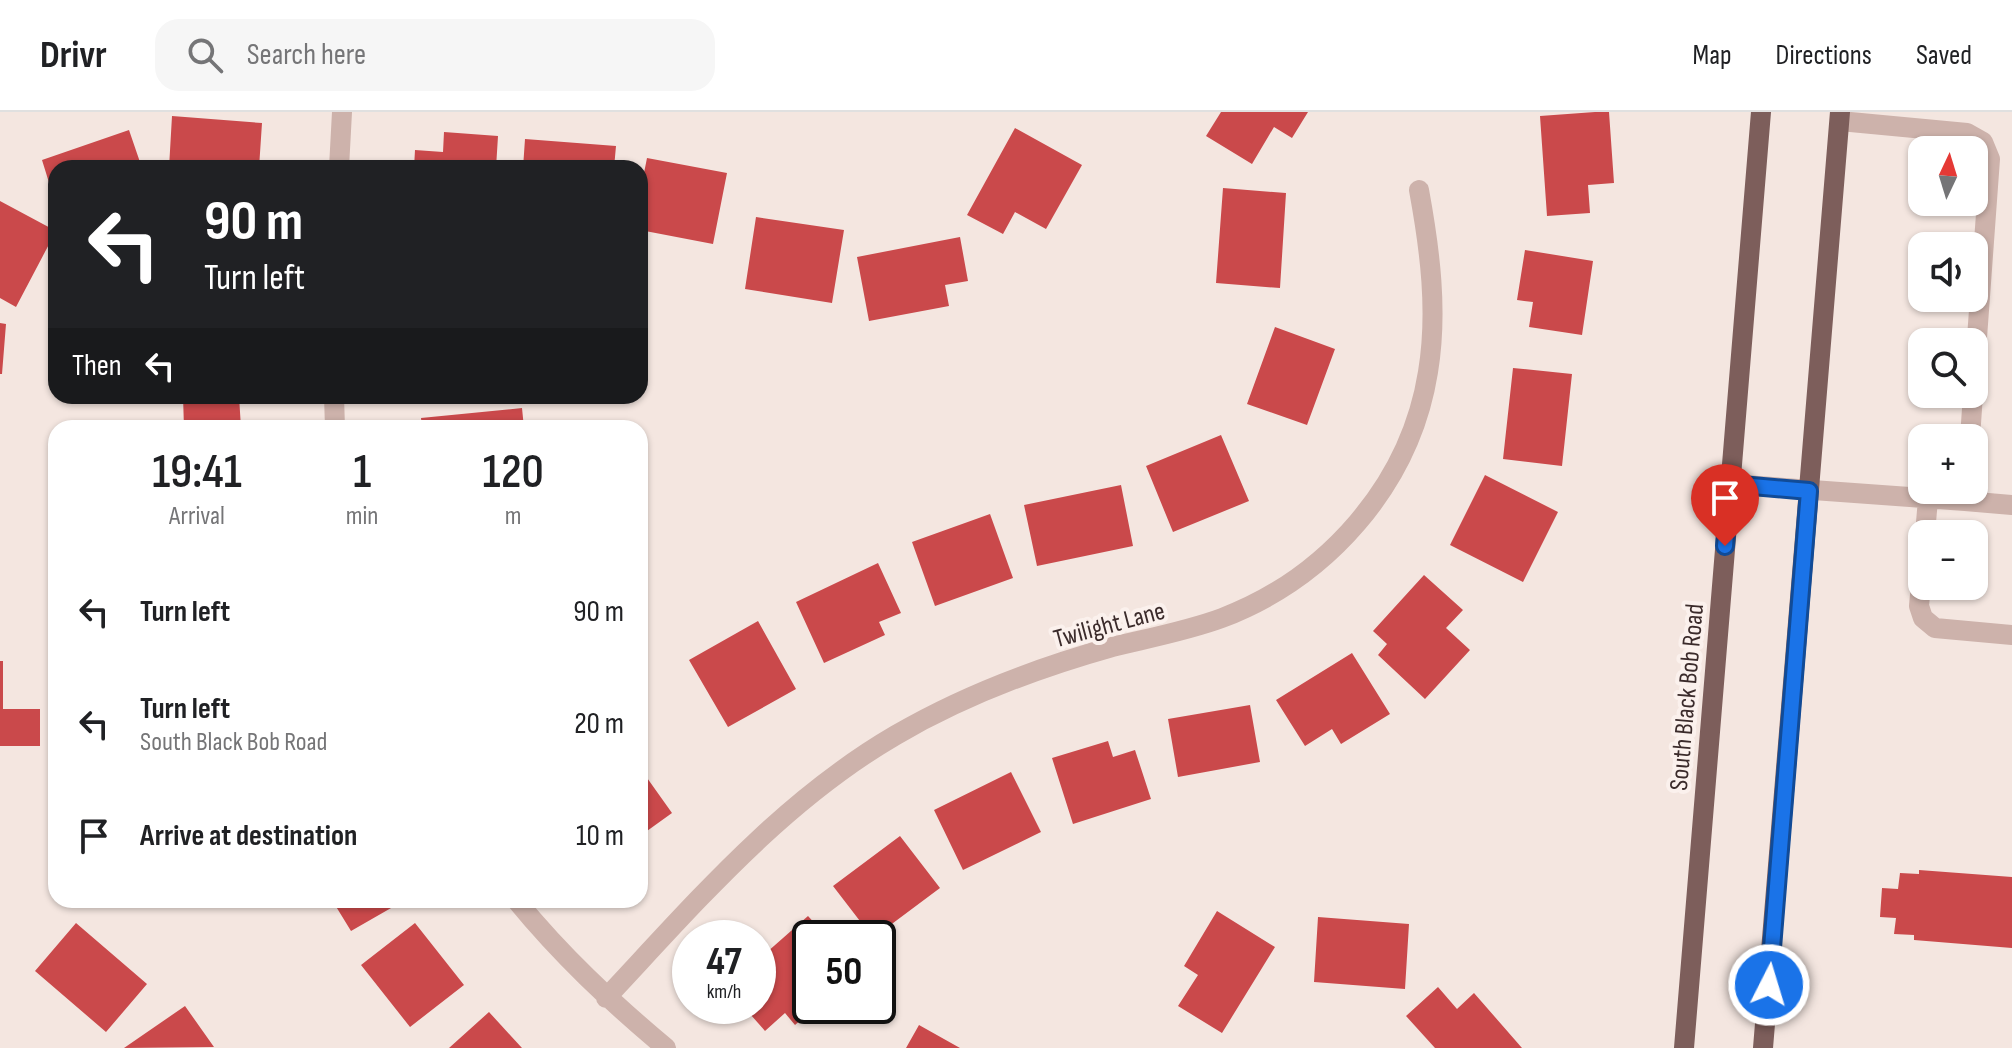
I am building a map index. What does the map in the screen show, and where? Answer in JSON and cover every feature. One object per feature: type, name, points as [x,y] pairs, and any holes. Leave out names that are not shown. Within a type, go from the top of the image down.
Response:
[{"type":"main road","name":"South Black Bob Road","points":[[1684,1048],[1761,112]]},
{"type":"main road","points":[[1763,1048],[1840,117]]},
{"type":"street","points":[[339,160],[342,112]]},
{"type":"street","points":[[1840,117],[1967,133],[1983,142],[1990,159],[1978,328]]},
{"type":"street","name":"Twilight Lane","points":[[606,998],[735,859],[838,772],[895,736],[955,704],[1017,677],[1110,648],[1189,629],[1252,605],[1282,589],[1334,548],[1358,523],[1384,487],[1410,437],[1429,372],[1433,319],[1430,251],[1419,190]]},
{"type":"street","points":[[1730,484],[1908,498]]},
{"type":"street","points":[[1988,500],[2012,505]]},
{"type":"street","points":[[1920,600],[1923,618],[1935,628],[2012,635]]},
{"type":"street","points":[[523,908],[558,951],[606,998],[666,1048]]},
{"type":"building","points":[[1221,112],[1308,112],[1292,138],[1274,127],[1252,164],[1206,136]]},
{"type":"building","points":[[1609,112],[1614,183],[1588,185],[1590,213],[1547,216],[1540,116]]},
{"type":"building","points":[[172,116],[262,123],[260,160],[169,160]]},
{"type":"building","points":[[1015,128],[1082,165],[1046,229],[1015,212],[1003,234],[967,215]]},
{"type":"building","points":[[129,130],[139,160],[48,160],[48,179],[42,160]]},
{"type":"building","points":[[444,132],[498,136],[496,160],[414,160],[415,150],[443,152]]},
{"type":"building","points":[[525,139],[616,146],[615,160],[524,160]]},
{"type":"building","points":[[647,160],[727,173],[713,244],[648,232]]},
{"type":"building","points":[[1223,188],[1286,193],[1280,288],[1216,283]]},
{"type":"building","points":[[0,201],[48,227],[48,246],[16,307],[0,298]]},
{"type":"building","points":[[756,217],[844,230],[832,303],[745,289]]},
{"type":"building","points":[[960,237],[968,281],[945,285],[949,306],[869,321],[857,257]]},
{"type":"building","points":[[1525,250],[1593,261],[1582,335],[1529,327],[1533,302],[1517,300]]},
{"type":"building","points":[[0,323],[6,324],[2,374],[0,374]]},
{"type":"building","points":[[1275,327],[1335,349],[1307,425],[1247,404]]},
{"type":"building","points":[[1513,368],[1572,374],[1562,466],[1503,459]]},
{"type":"building","points":[[183,404],[240,404],[240,420],[184,420]]},
{"type":"building","points":[[522,408],[523,420],[421,420]]},
{"type":"building","points":[[1221,435],[1249,501],[1173,532],[1146,466]]},
{"type":"building","points":[[1485,475],[1558,512],[1523,582],[1450,545]]},
{"type":"building","points":[[1121,485],[1133,546],[1037,566],[1024,505]]},
{"type":"building","points":[[990,514],[1013,578],[935,606],[912,542]]},
{"type":"building","points":[[878,563],[901,613],[879,622],[885,635],[824,663],[796,602]]},
{"type":"building","points":[[1424,575],[1463,610],[1446,628],[1470,650],[1425,699],[1378,655],[1387,644],[1373,631]]},
{"type":"building","points":[[758,621],[796,689],[728,727],[689,660]]},
{"type":"building","points":[[1352,653],[1390,714],[1341,744],[1332,729],[1305,746],[1276,700]]},
{"type":"building","points":[[0,661],[3,661],[3,709],[40,709],[40,746],[0,746]]},
{"type":"building","points":[[1250,705],[1260,762],[1178,777],[1168,719]]},
{"type":"building","points":[[1108,741],[1113,757],[1135,750],[1151,799],[1073,824],[1052,758]]},
{"type":"building","points":[[1011,772],[1041,832],[963,870],[934,810]]},
{"type":"building","points":[[648,779],[672,813],[648,830]]},
{"type":"building","points":[[900,836],[940,888],[896,921],[859,920],[833,886]]},
{"type":"building","points":[[1919,870],[2012,877],[2012,948],[1914,940],[1914,935],[1894,934],[1896,918],[1880,917],[1882,888],[1898,889],[1900,873],[1919,874]]},
{"type":"building","points":[[337,908],[391,908],[351,931]]},
{"type":"building","points":[[1217,911],[1275,947],[1222,1033],[1178,1006],[1198,975],[1184,966]]},
{"type":"building","points":[[1318,917],[1409,924],[1405,989],[1314,982]]},
{"type":"building","points":[[76,923],[147,984],[106,1032],[35,971]]},
{"type":"building","points":[[415,923],[464,985],[410,1027],[361,965]]},
{"type":"building","points":[[792,930],[792,1021],[785,1013],[776,1021],[776,944]]},
{"type":"building","points":[[1438,987],[1457,1009],[1474,993],[1522,1048],[1435,1048],[1406,1016]]},
{"type":"building","points":[[185,1006],[214,1047],[124,1048]]},
{"type":"building","points":[[489,1012],[522,1048],[449,1048]]},
{"type":"building","points":[[759,1024],[773,1024],[765,1031]]},
{"type":"building","points":[[919,1025],[960,1048],[906,1048]]},
{"type":"route","points":[[1725,546],[1730,484],[1809,491],[1769,985]]}]
